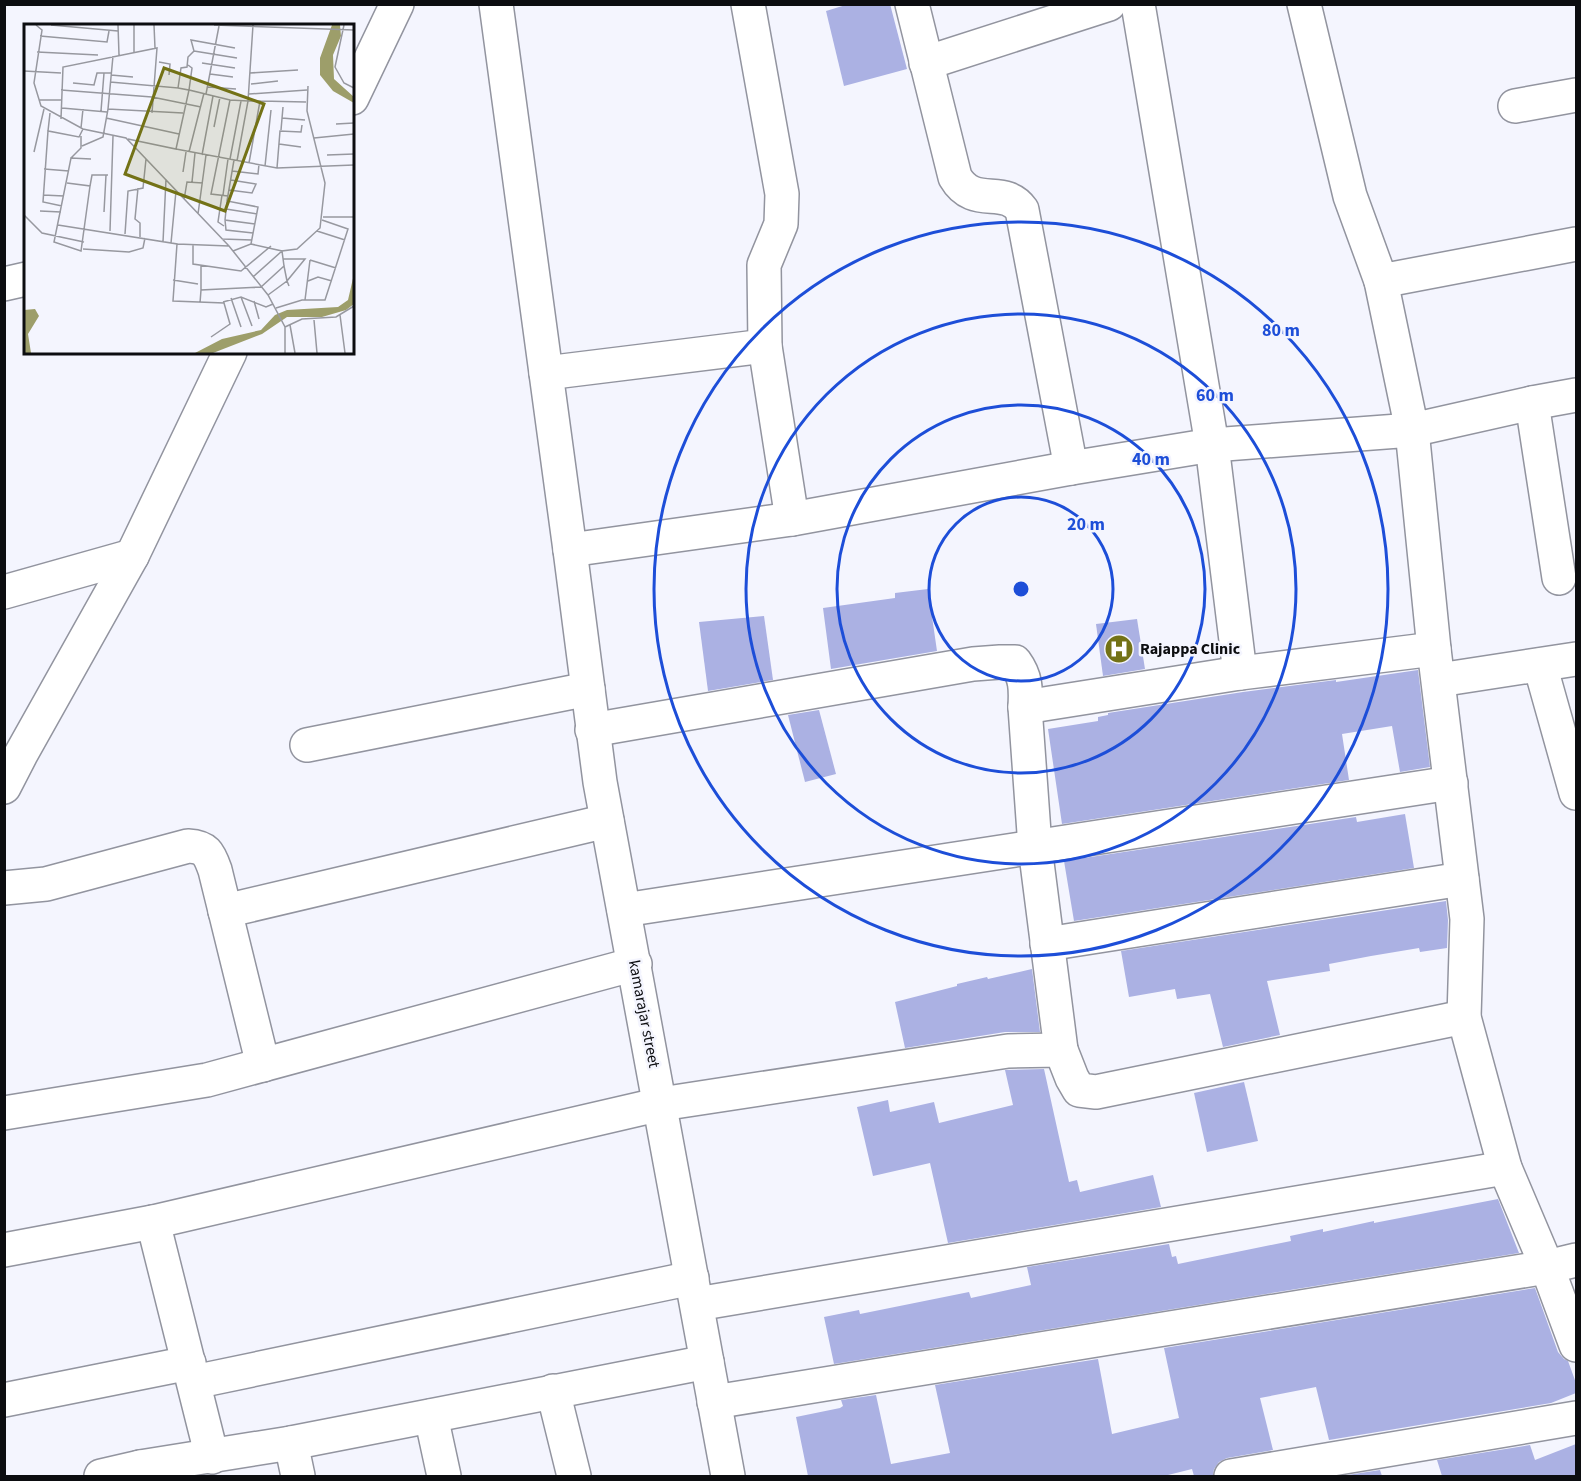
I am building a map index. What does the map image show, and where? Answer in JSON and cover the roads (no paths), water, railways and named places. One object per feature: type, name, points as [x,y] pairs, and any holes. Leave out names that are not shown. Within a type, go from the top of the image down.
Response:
[{"type":"street","points":[[354,94],[397,4]]},
{"type":"street","name":"kamarajar street","points":[[496,4],[592,730],[728,1476]]},
{"type":"street","points":[[748,4],[782,194],[781,224],[764,265],[765,346],[792,519]]},
{"type":"street","points":[[912,4],[955,177],[968,192],[1011,199],[1022,210],[1071,468]]},
{"type":"street","points":[[926,63],[1109,4]]},
{"type":"street","points":[[1138,4],[1212,445],[1240,673]]},
{"type":"street","points":[[1304,4],[1350,196],[1381,280],[1412,430],[1436,664],[1467,919],[1464,1017],[1505,1168],[1562,1263],[1576,1345]]},
{"type":"street","points":[[1515,106],[1576,95]]},
{"type":"street","points":[[1381,280],[1576,244]]},
{"type":"street","points":[[4,284],[24,279]]},
{"type":"street","points":[[546,374],[765,346]]},
{"type":"street","points":[[4,787],[13,755],[132,556],[229,354]]},
{"type":"street","points":[[570,550],[792,519],[1071,468],[1212,445],[1412,430],[1576,395]]},
{"type":"street","points":[[1532,403],[1559,578]]},
{"type":"street","points":[[4,592],[132,556]]},
{"type":"street","points":[[1025,707],[1240,673],[1436,664],[1540,665],[1576,659]]},
{"type":"street","points":[[592,730],[973,664],[1015,662],[1026,685],[1025,707],[1035,847],[1061,1050],[1079,1090],[1096,1092],[1464,1017]]},
{"type":"street","points":[[1540,665],[1576,792]]},
{"type":"street","points":[[307,745],[588,690]]},
{"type":"street","points":[[624,910],[1451,783]]},
{"type":"street","points":[[225,911],[608,821]]},
{"type":"street","points":[[4,888],[46,884],[188,846],[198,846],[210,856],[263,1065]]},
{"type":"street","points":[[1047,944],[1462,879]]},
{"type":"street","points":[[4,1113],[207,1080],[635,964]]},
{"type":"street","points":[[4,1250],[153,1222],[661,1104],[1008,1051],[1061,1050]]},
{"type":"street","points":[[4,1400],[191,1373],[694,1291],[1505,1168]]},
{"type":"street","points":[[153,1222],[212,1457]]},
{"type":"street","points":[[714,1402],[1562,1263]]},
{"type":"street","points":[[101,1476],[141,1472],[707,1362]]},
{"type":"street","points":[[553,1391],[574,1476]]},
{"type":"street","points":[[431,1416],[444,1476]]},
{"type":"street","points":[[1231,1476],[1576,1418]]},
{"type":"street","points":[[291,1443],[298,1476]]},
{"type":"place","name":"Rajappa Clinic","points":[[1119,649]]}]
